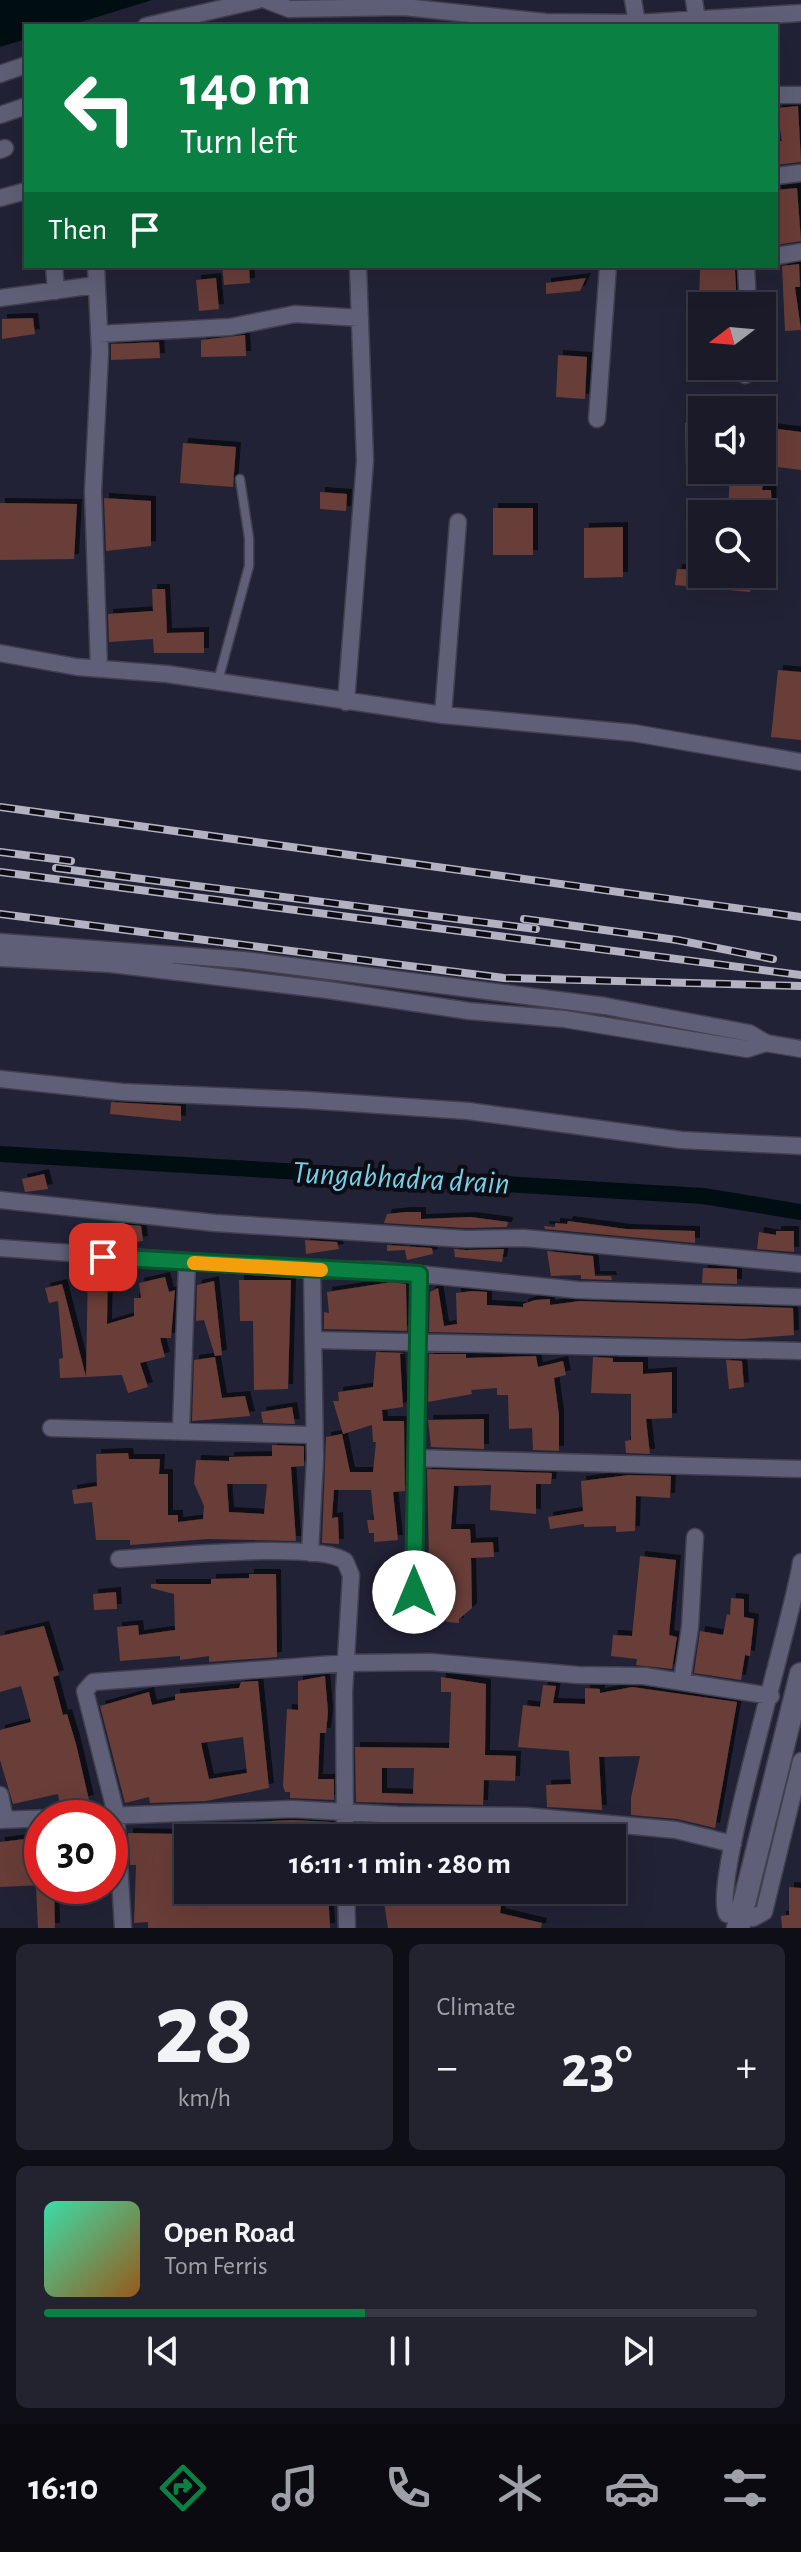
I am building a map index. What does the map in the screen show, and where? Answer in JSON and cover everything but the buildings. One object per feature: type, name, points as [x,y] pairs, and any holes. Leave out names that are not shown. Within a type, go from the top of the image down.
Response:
[{"type":"main road","points":[[741,1915],[801,1674]]},
{"type":"street","points":[[155,24],[258,0]]},
{"type":"street","points":[[266,0],[289,9],[404,7],[545,22],[627,24],[697,20],[720,22],[801,13]]},
{"type":"street","points":[[627,24],[633,0]]},
{"type":"street","points":[[694,0],[697,20]]},
{"type":"street","points":[[0,74],[24,68]]},
{"type":"street","points":[[778,95],[801,95]]},
{"type":"street","points":[[0,115],[24,107]]},
{"type":"street","points":[[778,176],[801,173]]},
{"type":"street","points":[[0,198],[24,192]]},
{"type":"street","points":[[778,256],[801,252]]},
{"type":"street","points":[[54,268],[56,291]]},
{"type":"street","points":[[96,268],[99,334],[93,491],[99,669]]},
{"type":"street","points":[[346,702],[365,461],[358,268]]},
{"type":"street","points":[[597,419],[608,268]]},
{"type":"street","points":[[746,268],[747,292]]},
{"type":"street","points":[[0,298],[96,285]]},
{"type":"street","points":[[99,334],[230,327],[295,314],[360,318]]},
{"type":"street","points":[[443,715],[458,522]]},
{"type":"street","points":[[0,653],[443,715],[634,733],[801,762]]},
{"type":"street","points":[[0,942],[482,1013],[618,1028],[747,1049],[766,1043]]},
{"type":"street","points":[[0,958],[101,955],[350,974],[622,1009],[749,1033],[766,1043],[801,1049]]},
{"type":"street","points":[[347,993],[350,974]]},
{"type":"street","points":[[482,1013],[486,991]]},
{"type":"street","points":[[618,1028],[622,1009]]},
{"type":"street","points":[[0,1079],[122,1092],[468,1111],[681,1140],[801,1146]]},
{"type":"street","points":[[0,1200],[215,1223],[466,1239],[524,1238],[801,1264]]},
{"type":"street","points":[[0,1248],[187,1263],[419,1274],[578,1290],[801,1297]]},
{"type":"street","points":[[181,1429],[187,1263]]},
{"type":"street","points":[[310,1553],[314,1471],[312,1270]]},
{"type":"street","points":[[414,1592],[419,1274]]},
{"type":"street","points":[[313,1340],[801,1351]]},
{"type":"street","points":[[51,1428],[181,1429],[312,1435]]},
{"type":"street","points":[[416,1458],[801,1469]]},
{"type":"street","points":[[682,1680],[690,1627],[695,1537]]},
{"type":"street","points":[[119,1559],[310,1553],[338,1556],[349,1569],[345,1824]]},
{"type":"street","points":[[801,1562],[733,1844],[724,1911],[753,1918],[764,1912],[801,1761]]},
{"type":"street","points":[[112,1800],[85,1691],[93,1682],[346,1663],[430,1662],[682,1680],[771,1696]]},
{"type":"street","points":[[0,1795],[2,1820],[24,1819]]},
{"type":"street","points":[[128,1814],[292,1809],[592,1821],[676,1830],[733,1844]]},
{"type":"street","points":[[782,1840],[801,1842]]},
{"type":"street","points":[[122,1904],[123,1928]]},
{"type":"street","points":[[346,1904],[347,1928]]},
{"type":"lane","points":[[217,683],[249,566],[249,538],[240,479]]},
{"type":"shaded area","points":[[0,0],[152,0],[74,24],[24,24],[24,40],[0,47]]},
{"type":"waterway","name":"Tungabhadra drain","points":[[0,1154],[703,1196],[801,1212]]},
{"type":"railway","points":[[0,807],[801,917]]},
{"type":"railway","points":[[0,852],[71,861]]},
{"type":"railway","points":[[56,868],[536,929]]},
{"type":"railway","points":[[0,872],[801,975]]},
{"type":"railway","points":[[0,914],[504,978],[801,986]]},
{"type":"railway","points":[[524,919],[677,940],[773,959]]},
{"type":"slow traffic","points":[[194,1263],[321,1270]]},
{"type":"route","points":[[103,1257],[419,1274],[414,1592]]}]
